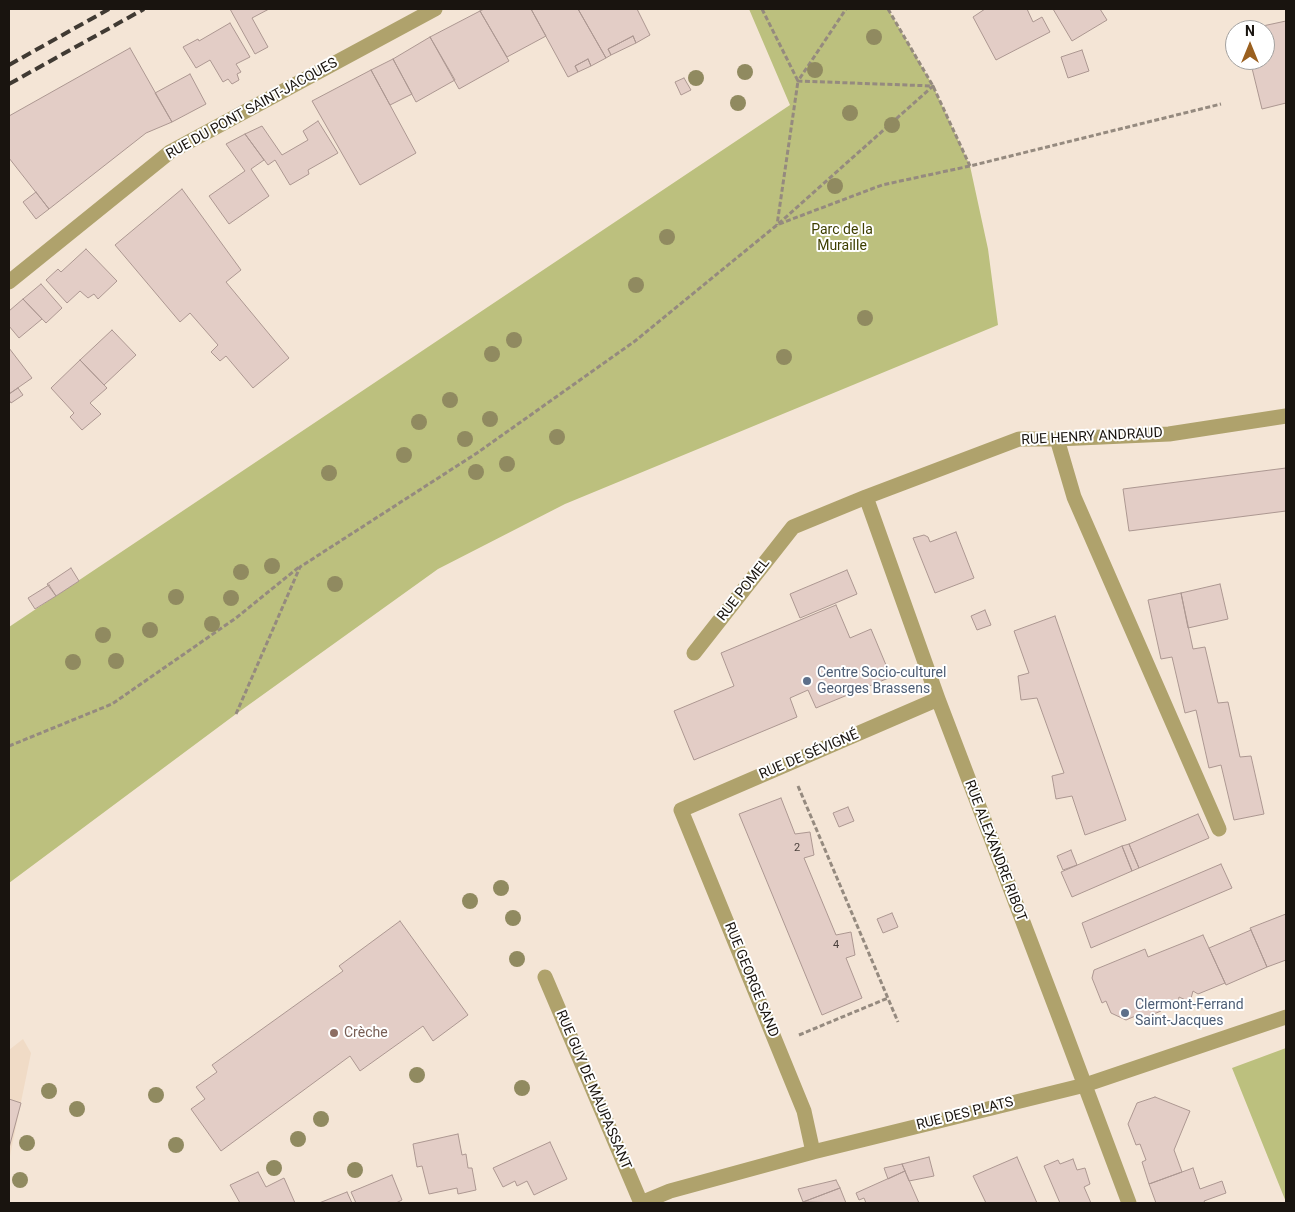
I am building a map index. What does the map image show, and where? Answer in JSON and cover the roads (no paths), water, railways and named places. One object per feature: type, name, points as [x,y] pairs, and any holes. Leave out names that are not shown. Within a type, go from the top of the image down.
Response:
[{"type":"street","name":"RUE DU PONT SAINT-JACQUES","points":[[9,282],[170,152],[435,9]]},
{"type":"street","name":"RUE HENRY ANDRAUD","points":[[793,527],[1019,439],[1170,434],[1286,416]]},
{"type":"street","points":[[1057,439],[1074,497],[1219,829]]},
{"type":"street","name":"RUE ALEXANDRE RIBOT","points":[[866,497],[938,699],[1129,1203]]},
{"type":"street","name":"RUE POMEL","points":[[694,653],[793,527]]},
{"type":"street","name":"RUE DE SÉVIGNÉ","points":[[681,810],[938,699]]},
{"type":"street","name":"RUE GEORGE SAND","points":[[681,810],[804,1111],[813,1152]]},
{"type":"street","name":"RUE GUY DE MAUPASSANT","points":[[545,977],[641,1203]]},
{"type":"street","name":"RUE DES PLATS","points":[[641,1203],[673,1197],[813,1152],[1085,1085],[1286,1017]]},
{"type":"railway","points":[[9,65],[109,9]]},
{"type":"railway","points":[[9,84],[144,9]]},
{"type":"place","name":"Centre Socio-culturel Georges Brassens","points":[[807,681]]},
{"type":"place","name":"Clermont-Ferrand Saint-Jacques","points":[[1125,1013]]},
{"type":"place","name":"Crèche","points":[[334,1033]]},
{"type":"park label","name":"Parc de la Muraille","points":[[842,238]]}]
